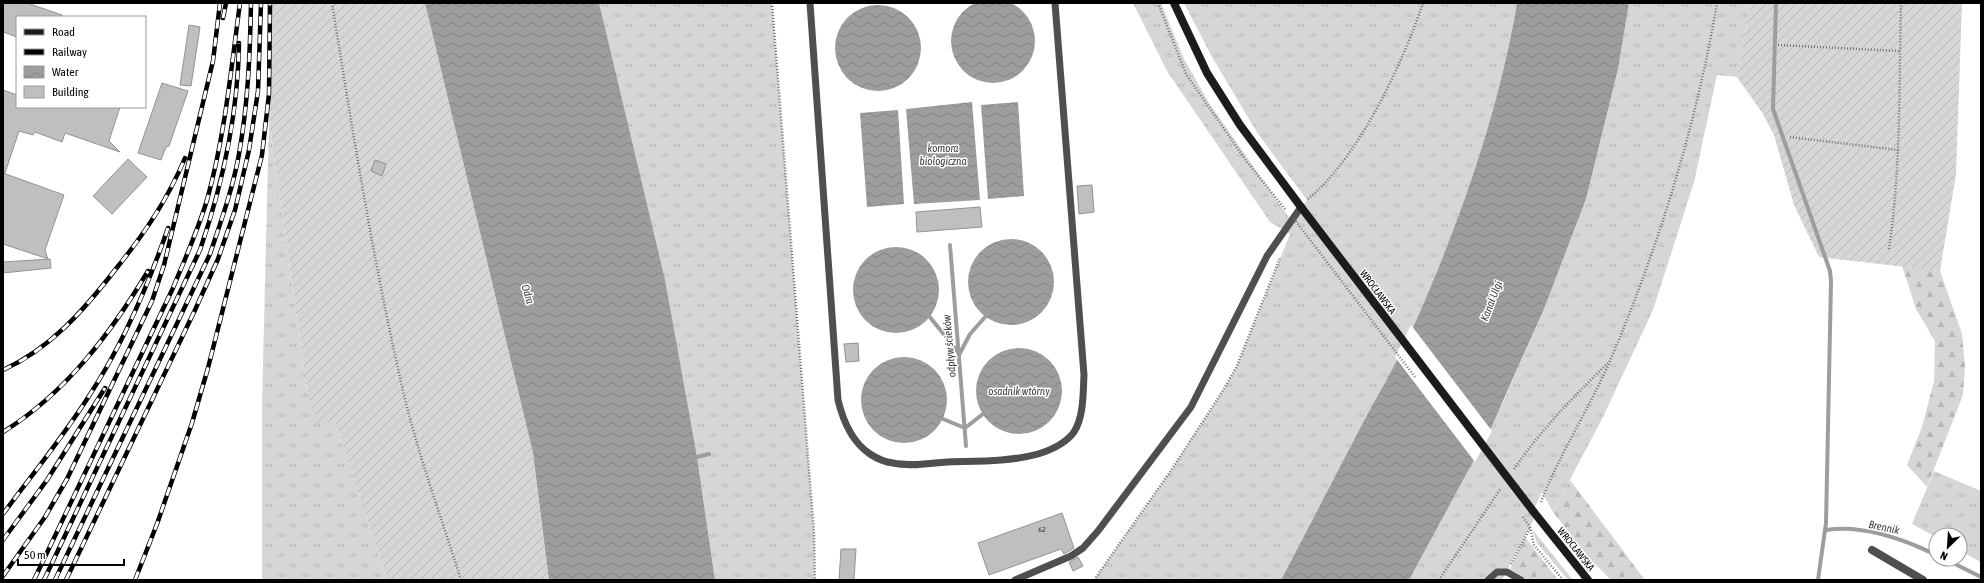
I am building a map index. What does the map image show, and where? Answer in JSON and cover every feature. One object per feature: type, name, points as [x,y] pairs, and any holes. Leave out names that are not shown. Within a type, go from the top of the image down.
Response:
[{"type":"main road","name":"WROCŁAWSKA","points":[[1174,3],[1207,73],[1240,125],[1533,511],[1588,580]]},
{"type":"street","points":[[1872,550],[1923,580]]},
{"type":"lane","points":[[810,3],[838,400],[848,429],[863,448],[881,460],[906,464],[995,460],[1039,454],[1065,442],[1074,432],[1079,419],[1082,405],[1084,375],[1055,3]]},
{"type":"lane","points":[[1015,580],[1071,556],[1083,548],[1098,531],[1191,407],[1268,256],[1277,240],[1301,207]]},
{"type":"lane","points":[[1488,580],[1497,572],[1507,572],[1521,580]]},
{"type":"path","points":[[332,3],[356,151],[404,396],[420,453],[461,580]]},
{"type":"path","points":[[772,3],[814,532],[815,580]]},
{"type":"path","points":[[1158,3],[1186,74],[1247,162],[1294,218],[1419,382]]},
{"type":"path","points":[[1307,200],[1321,188],[1334,173],[1364,129],[1399,64],[1423,3]]},
{"type":"path","points":[[1541,502],[1609,362],[1642,280],[1685,148],[1704,73],[1717,3]]},
{"type":"path","points":[[1889,249],[1896,194],[1901,3]]},
{"type":"path","points":[[1778,45],[1900,51]]},
{"type":"path","points":[[1790,136],[1898,150]]},
{"type":"path","points":[[1514,470],[1527,450],[1576,394],[1609,362]]},
{"type":"path","points":[[1439,580],[1505,482]]},
{"type":"path","points":[[1496,483],[1501,489]]},
{"type":"path","points":[[1520,515],[1530,527],[1534,544],[1563,580]]},
{"type":"path","points":[[1507,572],[1530,527]]},
{"type":"green space","points":[[268,3],[425,3],[533,453],[549,580],[387,580],[335,421],[317,424],[307,389],[269,122]]},
{"type":"green space","points":[[599,3],[772,3],[814,532],[815,580],[715,580],[697,457]]},
{"type":"green space","points":[[1133,3],[1161,3],[1184,59],[1209,103],[1293,223],[1307,200],[1258,134],[1212,57],[1184,3],[1517,3],[1509,45],[1488,129],[1445,252],[1411,332],[1390,374],[1281,580],[1094,580],[1172,469],[1236,368],[1290,234],[1270,222],[1167,71]]},
{"type":"green space","points":[[1629,3],[1751,3],[1737,77],[1717,75],[1694,182],[1653,310],[1603,417],[1553,512],[1542,492],[1533,511],[1536,515],[1502,580],[1409,580],[1504,400],[1544,309],[1586,199],[1618,69]]},
{"type":"green space","points":[[1751,3],[1962,3],[1956,174],[1940,271],[1819,257],[1794,205],[1774,135],[1763,114],[1737,77]]},
{"type":"green space","points":[[269,122],[307,389],[335,420],[387,580],[262,580],[262,404]]},
{"type":"green space","points":[[1902,266],[1940,271],[1962,334],[1965,366],[1963,395],[1927,487],[1907,465],[1922,427],[1934,381],[1935,341],[1916,309]]},
{"type":"green space","points":[[1934,471],[1981,491],[1981,562],[1968,555],[1968,527],[1928,527],[1928,533],[1912,524]]},
{"type":"green space","points":[[1570,480],[1645,580],[1611,580],[1589,558],[1553,512]]},
{"type":"green space","points":[[1532,529],[1573,580],[1568,580],[1537,543]]},
{"type":"green space","points":[[1525,537],[1558,580],[1527,580],[1510,569]]},
{"type":"water","points":[[993,-1],[1009,2],[1023,11],[1032,25],[1035,41],[1032,57],[1023,71],[1009,80],[993,83],[977,80],[963,71],[954,57],[951,41],[954,25],[963,11],[977,2]]},
{"type":"water","name":"Odra","points":[[425,3],[599,3],[665,280],[697,457],[715,580],[549,580],[533,453]]},
{"type":"water","name":"Kanał Ulgi","points":[[1517,3],[1629,3],[1618,69],[1586,199],[1544,309],[1490,430],[1409,580],[1281,580],[1411,332],[1445,252],[1488,129],[1509,45]]},
{"type":"water","points":[[878,5],[894,8],[902,12],[914,24],[918,32],[921,48],[918,64],[914,72],[902,84],[894,88],[878,91],[862,88],[854,84],[842,72],[838,64],[835,48],[838,32],[842,24],[854,12],[862,8]]},
{"type":"water","name":"komora biologiczna","points":[[972,102],[980,200],[914,204],[906,109]]},
{"type":"water","name":"komora biologiczna","points":[[1018,102],[1024,196],[988,199],[981,105]]},
{"type":"water","name":"komora biologiczna","points":[[898,110],[904,204],[867,207],[860,113]]},
{"type":"water","points":[[1011,239],[1027,242],[1035,246],[1047,258],[1051,266],[1054,282],[1051,298],[1047,306],[1035,318],[1027,322],[1011,325],[995,322],[987,318],[975,306],[971,298],[968,282],[971,266],[975,258],[987,246],[995,242]]},
{"type":"water","points":[[896,247],[912,250],[920,254],[932,266],[936,274],[939,290],[936,306],[932,314],[920,326],[912,330],[896,333],[880,330],[872,326],[860,314],[856,306],[853,290],[856,274],[860,266],[872,254],[880,250]]},
{"type":"water","name":"osadnik wtórny","points":[[1019,348],[1035,351],[1043,355],[1055,367],[1059,375],[1062,391],[1059,407],[1055,415],[1043,427],[1035,431],[1019,434],[1003,431],[995,427],[983,415],[979,407],[976,391],[979,375],[983,367],[995,355],[1003,351]]},
{"type":"water","points":[[904,357],[920,360],[928,364],[940,376],[944,384],[947,400],[944,416],[940,424],[928,436],[920,440],[904,443],[888,440],[880,436],[868,424],[864,416],[861,400],[864,384],[868,376],[880,364],[888,360]]},
{"type":"pier","points":[[1411,325],[1492,431],[1475,462],[1395,357]]},
{"type":"building","points":[[3,3],[27,3],[62,15],[16,16],[16,37],[3,32]]},
{"type":"building","points":[[189,25],[200,27],[191,86],[180,85]]},
{"type":"building","points":[[162,83],[188,91],[169,146],[166,147],[161,160],[138,153]]},
{"type":"building","points":[[3,90],[16,95],[16,108],[120,108],[109,141],[120,152],[65,133],[62,142],[35,132],[33,135],[19,131],[5,173],[3,172]]},
{"type":"building","points":[[128,159],[147,177],[112,214],[93,196]]},
{"type":"building","points":[[375,160],[386,164],[382,176],[371,171]]},
{"type":"building","points":[[3,173],[64,195],[45,250],[48,259],[3,244]]},
{"type":"building","points":[[1092,185],[1094,212],[1079,214],[1077,186]]},
{"type":"building","points":[[980,207],[982,227],[917,232],[916,212]]},
{"type":"building","points":[[50,259],[51,268],[3,273],[3,262]]},
{"type":"building","points":[[858,343],[859,361],[846,362],[844,344]]},
{"type":"building","points":[[1062,513],[1074,548],[1064,554],[1061,549],[989,575],[978,543]]},
{"type":"building","points":[[841,549],[856,549],[854,580],[839,580]]},
{"type":"building","points":[[1078,557],[1083,566],[1073,571],[1069,562]]},
{"type":"waterway","points":[[1776,3],[1773,109],[1830,271],[1831,281],[1826,523],[1818,580]]},
{"type":"waterway","name":"odpływ ścieków","points":[[950,245],[966,446]]},
{"type":"waterway","points":[[929,316],[958,352]]},
{"type":"waterway","points":[[959,355],[970,334],[986,316]]},
{"type":"waterway","name":"odpływ ścieków","points":[[943,419],[965,428],[983,414]]},
{"type":"waterway","name":"odpływ ścieków","points":[[697,457],[709,454]]},
{"type":"waterway","name":"Brennik","points":[[1826,530],[1853,529],[1868,531],[1896,538],[1928,551]]},
{"type":"waterway","name":"Brennik","points":[[1961,567],[1981,577]]},
{"type":"railway","points":[[3,576],[45,517],[67,479],[152,301],[164,265],[213,61],[220,3]]},
{"type":"railway","points":[[223,18],[226,3]]},
{"type":"railway","points":[[34,580],[173,288],[200,222],[213,176],[223,127],[240,3]]},
{"type":"railway","points":[[55,580],[210,254],[230,192],[239,154],[245,116],[248,79],[251,3]]},
{"type":"railway","points":[[66,580],[195,310],[218,259],[235,210],[249,150],[258,91],[261,3]]},
{"type":"railway","points":[[135,580],[157,524],[192,423],[208,368],[262,155],[269,94],[270,3]]},
{"type":"railway","points":[[44,580],[200,250],[216,200],[228,148],[236,96],[239,43]]},
{"type":"railway","points":[[3,370],[20,361],[51,340],[91,300],[126,257],[154,217],[171,189],[185,158]]},
{"type":"railway","points":[[3,514],[69,426],[113,356],[134,314],[168,228]]},
{"type":"railway","points":[[3,432],[47,399],[67,380],[119,317],[148,271]]},
{"type":"railway","points":[[3,540],[47,480],[105,388]]}]
